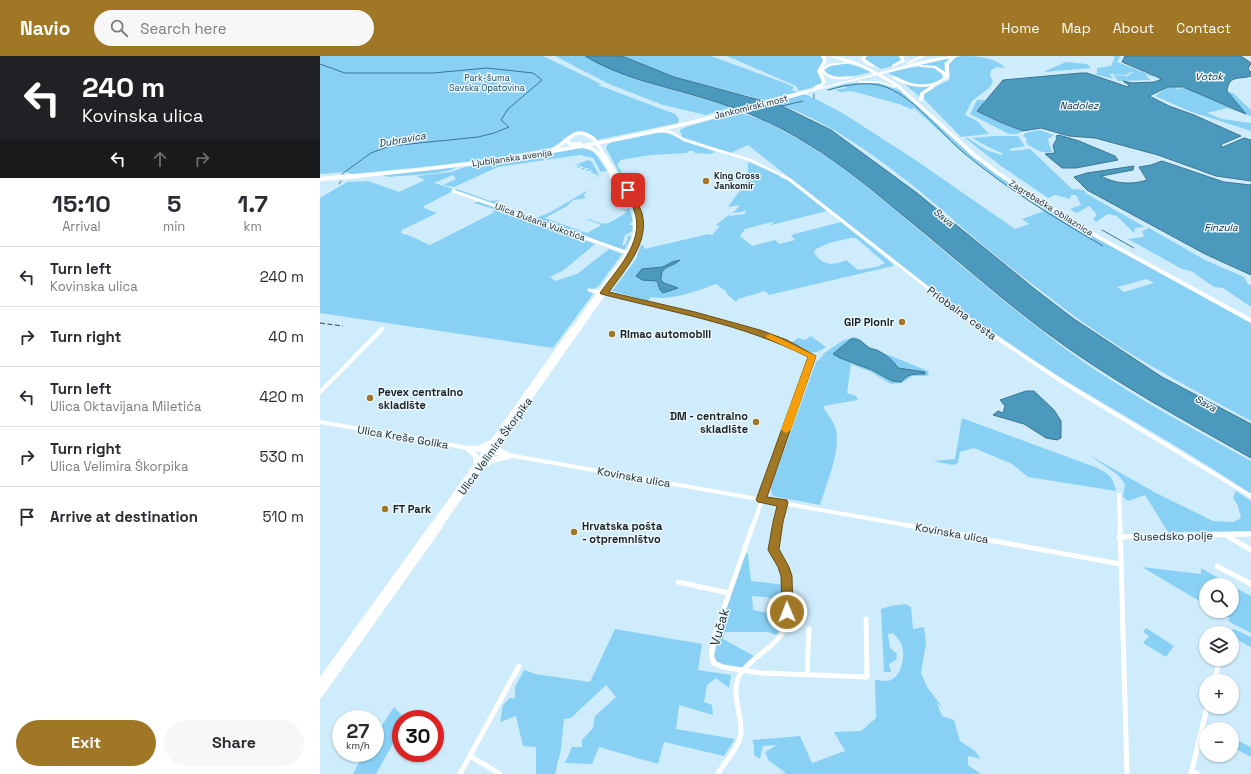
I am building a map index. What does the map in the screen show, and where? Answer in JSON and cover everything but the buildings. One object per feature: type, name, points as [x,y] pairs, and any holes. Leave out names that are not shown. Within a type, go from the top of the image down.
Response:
[{"type":"highway","points":[[803,92],[820,86],[824,82],[819,71],[826,60],[823,56]]},
{"type":"highway","points":[[831,56],[873,68]]},
{"type":"highway","points":[[844,56],[873,68]]},
{"type":"highway","points":[[864,56],[864,61],[873,68]]},
{"type":"highway","points":[[891,67],[903,62],[901,56]]},
{"type":"highway","points":[[803,92],[896,67],[923,56]]},
{"type":"highway","points":[[830,85],[955,56]]},
{"type":"highway","points":[[920,102],[921,95],[924,92],[945,82],[948,79],[945,65],[946,62],[960,56]]},
{"type":"highway","points":[[830,85],[917,59]]},
{"type":"highway","points":[[859,76],[836,78],[825,74],[822,70],[829,65],[842,63],[873,68]]},
{"type":"highway","points":[[889,77],[906,84],[921,86],[935,84],[945,78],[943,72],[935,67],[906,67]]},
{"type":"highway","name":"Zagrebačka obilaznica","points":[[873,68],[889,77],[908,91],[977,154],[1036,196],[1101,235],[1251,318]]},
{"type":"highway","points":[[889,77],[929,110]]},
{"type":"highway","name":"Zagrebačka obilaznica","points":[[889,77],[920,102],[974,154],[1024,191],[1098,237],[1251,321]]},
{"type":"highway","points":[[830,85],[859,82],[883,83],[900,89],[920,102]]},
{"type":"main road","name":"Jankomirski most","points":[[700,119],[803,92]]},
{"type":"main road","name":"Ljubljanska avenija","points":[[346,176],[432,167],[596,143],[620,139],[700,119]]},
{"type":"main road","name":"Ljubljanska avenija","points":[[320,178],[462,165],[575,148],[700,119]]},
{"type":"main road","points":[[540,152],[558,147],[572,135],[588,135],[594,139],[610,166],[622,183],[616,184],[610,166],[604,146],[620,139]]},
{"type":"main road","points":[[565,140],[572,144],[588,143]]},
{"type":"main road","points":[[575,148],[589,147],[595,150],[610,166]]},
{"type":"main road","name":"Ulica Velimira Škorpika","points":[[602,292],[633,252],[639,235],[640,224],[638,213],[628,190],[631,188],[631,185],[622,183]]},
{"type":"main road","name":"Ulica Velimira Škorpika","points":[[320,683],[488,453],[628,253],[635,234],[636,221],[631,203],[622,192],[612,189],[616,184]]},
{"type":"main road","points":[[622,192],[628,190]]},
{"type":"main road","points":[[468,449],[481,448],[494,443],[499,450],[509,456]]},
{"type":"main road","points":[[468,449],[476,456],[477,468],[493,460],[509,456]]},
{"type":"main road","name":"Ulica Velimira Škorpika","points":[[320,694],[477,468]]},
{"type":"street","points":[[675,134],[677,128],[682,124]]},
{"type":"street","name":"Priobalna cesta","points":[[654,131],[665,131],[675,134],[684,140],[760,164],[789,179],[960,313],[1064,383],[1251,496]]},
{"type":"street","name":"Ulica Dušana Vukotića","points":[[453,191],[628,253]]},
{"type":"street","points":[[589,290],[602,292]]},
{"type":"street","name":"Vučak","points":[[602,292],[757,332],[784,342],[812,356],[716,633],[711,657],[714,663],[718,667],[741,672],[867,677],[866,619]]},
{"type":"street","points":[[320,392],[382,329]]},
{"type":"street","name":"Ulica Kreše Golika","points":[[320,422],[488,453]]},
{"type":"street","name":"Kovinska ulica","points":[[488,453],[967,535],[1120,564]]},
{"type":"street","points":[[1119,495],[1119,537],[1127,774]]},
{"type":"street","points":[[718,774],[723,764],[735,750],[740,739],[741,724],[736,690],[737,680],[741,672],[780,636],[785,628],[788,607],[786,576],[784,567],[774,550],[778,522],[783,503]]},
{"type":"street","name":"Susedsko polje","points":[[1119,537],[1251,534]]},
{"type":"street","name":"Susedsko polje","points":[[1226,535],[1251,550]]},
{"type":"street","points":[[1217,566],[1251,584]]},
{"type":"street","points":[[678,582],[729,593]]},
{"type":"street","points":[[807,675],[809,629]]},
{"type":"street","points":[[460,774],[519,666]]},
{"type":"street","points":[[1198,774],[1191,772],[1205,714]]},
{"type":"street","points":[[470,756],[500,774]]},
{"type":"green space","name":"Park-šuma Savska Opatovina","points":[[320,56],[543,56],[601,84],[598,85],[675,114],[679,119],[678,123],[597,140],[593,136],[583,133],[583,130],[581,133],[567,137],[556,147],[489,159],[351,174],[346,172],[320,174]]},
{"type":"green space","points":[[555,56],[585,56],[616,71],[655,85],[731,107],[706,115],[663,105],[609,84]]},
{"type":"green space","points":[[622,56],[711,56],[794,87],[792,90],[797,92],[764,100],[674,77]]},
{"type":"green space","points":[[727,56],[821,56],[824,61],[817,71],[823,80],[821,85],[799,91],[796,86]]},
{"type":"green space","points":[[866,56],[899,56],[902,59],[896,65],[881,69],[865,59]]},
{"type":"green space","points":[[962,56],[991,59],[1001,64],[1005,68],[997,67],[991,70],[990,75],[993,82],[989,88],[972,101],[965,115],[977,121],[989,134],[961,137],[924,99],[923,95],[925,92],[949,80],[950,75],[947,66],[953,58]]},
{"type":"green space","points":[[1113,56],[1120,56],[1117,62],[1155,77],[1145,75],[1151,80],[1118,81],[1113,75],[1128,76],[1135,72],[1130,72],[1126,75],[1109,74],[1114,79],[1094,74],[1097,74],[1097,68],[1111,66],[1115,57]]},
{"type":"green space","points":[[952,58],[944,63],[945,79],[944,71],[934,67],[918,65]]},
{"type":"green space","points":[[1066,62],[1087,64],[1091,68],[1043,72]]},
{"type":"green space","points":[[843,63],[871,72],[842,77],[830,75],[824,72],[824,68],[829,65]]},
{"type":"green space","points":[[924,66],[938,69],[944,75],[943,78],[929,84],[915,84],[902,80],[888,73],[908,68]]},
{"type":"green space","points":[[864,82],[882,83],[899,90],[964,148],[1027,195],[1088,233],[1251,323],[1251,421],[1152,366],[1080,320],[999,258],[922,193],[874,156],[824,125],[798,112],[772,102],[804,94],[818,100],[844,114],[914,159],[1015,229],[1029,224],[1022,219],[1044,211],[1000,181],[959,149],[914,108],[911,109],[899,104],[851,91],[841,92],[835,90],[847,88],[845,86],[825,90],[844,84]],"holes":[[[1147,279],[1154,283],[1124,292],[1117,287]]]},
{"type":"green space","points":[[903,83],[924,86],[938,83],[924,90],[920,97]]},
{"type":"green space","points":[[1177,86],[1175,89],[1185,88],[1245,113],[1230,96],[1229,92],[1233,93],[1251,110],[1251,116],[1227,108],[1207,113],[1222,119],[1251,123],[1251,131],[1189,111],[1155,96],[1168,87]]},
{"type":"green space","points":[[977,100],[985,100],[978,111],[1023,131],[1017,134],[1009,134],[970,114]]},
{"type":"green space","points":[[738,112],[763,120],[802,141],[838,164],[994,292],[1070,352],[1146,402],[1251,461],[1251,494],[1195,458],[1053,373],[989,331],[884,253],[748,145],[731,153],[682,137],[680,130],[686,127]]},
{"type":"green space","points":[[1039,130],[1054,135],[1048,139],[1052,152],[1042,152],[1027,144],[1026,138],[1023,136],[1025,133]]},
{"type":"green space","points":[[664,132],[715,152],[710,154],[689,151],[687,153],[651,155],[620,160],[617,164],[625,179],[628,181],[623,180],[606,148],[607,145],[612,142]]},
{"type":"green space","points":[[1018,136],[1025,146],[1009,149],[1011,151],[1030,149],[1072,189],[1084,190],[1087,194],[1145,227],[1135,228],[1134,233],[1117,216],[1108,214],[1096,222],[1093,219],[1097,215],[1089,206],[1077,213],[1070,209],[1081,205],[1076,195],[1071,195],[1070,199],[1055,195],[1048,198],[1001,166],[965,138],[968,138],[986,150],[1002,155],[1002,153],[972,138]]},
{"type":"green space","points":[[580,148],[593,150],[607,171],[601,172],[593,158],[580,155],[498,167],[454,187],[443,185],[456,179],[453,175],[434,183],[453,190],[424,206],[424,208],[437,213],[402,230],[401,232],[402,234],[408,235],[430,245],[493,213],[494,209],[474,203],[479,201],[595,244],[564,270],[550,277],[555,281],[577,274],[609,249],[622,254],[598,287],[591,289],[592,293],[588,292],[593,294],[553,348],[320,313],[320,198],[347,182],[368,181],[399,192],[425,180],[417,176],[451,172],[465,167]]},
{"type":"green space","points":[[588,160],[592,162],[599,175],[584,184],[598,175],[590,172],[593,171],[592,170],[585,170],[589,169],[588,168],[583,170],[581,168],[584,168],[581,166],[579,168],[576,167],[580,166],[579,165],[573,166]]},
{"type":"green space","points":[[748,162],[786,179],[827,211],[767,226],[774,223],[772,222],[745,229],[740,236],[752,246],[775,240],[779,244],[795,240],[791,235],[841,222],[893,264],[893,266],[769,295],[765,291],[738,299],[736,302],[726,293],[727,292],[716,284],[667,298],[651,297],[648,301],[612,291],[636,259],[641,245],[644,246],[644,249],[709,234],[712,235],[720,226],[716,225],[730,214],[729,216],[745,214],[746,211],[733,213],[740,205],[728,207],[748,179]],"holes":[[[856,238],[885,263],[876,267],[858,270],[846,260],[832,264],[825,263],[814,253],[816,249],[829,243]]]},
{"type":"green space","points":[[457,167],[443,172],[424,174],[389,177],[381,175]]},
{"type":"green space","points":[[457,189],[490,201],[499,200],[497,204],[536,218],[551,212],[588,190],[583,196],[587,198],[573,200],[567,206],[545,218],[587,233],[600,226],[600,224],[587,220],[591,219],[590,220],[601,223],[609,223],[627,212],[621,208],[626,210],[628,209],[628,204],[633,221],[629,225],[633,225],[633,231],[625,235],[622,246],[626,244],[628,236],[632,236],[625,249],[621,250],[608,244],[607,245],[540,221],[607,244],[589,237],[454,190]]},
{"type":"green space","points":[[1149,228],[1205,260],[1244,277],[1248,284],[1251,285],[1251,307],[1223,288],[1214,287],[1191,271],[1182,269],[1128,239],[1143,237],[1142,231]]},
{"type":"green space","points":[[811,336],[826,347],[816,352],[808,352],[791,343],[798,338],[805,340]]},
{"type":"green space","points":[[854,337],[860,339],[869,347],[928,371],[929,374],[927,376],[912,376],[902,383],[891,384],[871,372],[851,364],[847,393],[856,396],[858,400],[823,406],[835,427],[837,438],[835,457],[820,505],[773,496],[771,487],[816,362],[823,356],[823,354],[842,341]]},
{"type":"green space","points":[[962,418],[1100,469],[1107,473],[1111,478],[1116,491],[1028,477],[1012,464],[974,448],[960,452],[958,463],[953,465],[933,461],[955,459]]},
{"type":"green space","points":[[1089,455],[1156,493],[1213,521],[1233,522],[1241,518],[1238,506],[1233,498],[1236,491],[1251,501],[1251,531],[1168,532],[1145,495],[1128,501],[1123,497],[1125,484],[1118,475]]},
{"type":"green space","points":[[746,553],[748,554],[751,581],[785,585],[785,599],[752,596],[753,610],[783,616],[781,629],[776,635],[768,632],[725,632],[723,639],[754,656],[745,665],[738,668],[718,663],[714,657],[723,617]]},
{"type":"green space","points":[[1142,567],[1201,574],[1201,568],[1218,578],[1199,578],[1199,601]]},
{"type":"green space","points":[[1239,590],[1251,596],[1251,633],[1228,621],[1230,618],[1239,618]]},
{"type":"green space","points":[[906,604],[911,607],[913,629],[924,627],[926,643],[921,673],[927,687],[943,708],[937,703],[942,716],[954,720],[960,741],[975,751],[981,759],[968,756],[968,765],[981,774],[782,774],[786,773],[769,761],[765,752],[777,745],[763,746],[760,759],[754,755],[754,745],[752,740],[800,736],[812,763],[845,751],[834,732],[861,731],[876,718],[875,680],[891,680],[898,674],[902,664],[903,653],[901,643],[893,633],[888,634],[890,648],[897,654],[896,660],[889,664],[891,672],[884,672],[881,609]]},
{"type":"green space","points":[[1146,628],[1174,646],[1166,657],[1143,643],[1149,636],[1143,632]]},
{"type":"green space","points":[[615,629],[702,644],[698,670],[731,675],[729,688],[716,678],[707,685],[704,702],[712,705],[713,715],[679,705],[676,729],[735,739],[724,756],[664,742],[658,764],[599,747],[592,764],[565,763],[572,747],[582,747],[582,740],[593,728],[595,716],[616,697],[606,685],[571,718],[564,719],[561,749],[555,774],[536,774],[536,747],[523,746],[516,716],[500,722],[503,705],[510,698],[515,699],[515,687],[524,670],[535,674],[590,682]]},
{"type":"green space","points":[[1239,631],[1251,637],[1251,647],[1239,641]]},
{"type":"green space","points":[[392,710],[392,745],[384,760],[384,722]]},
{"type":"green space","points":[[1239,741],[1251,747],[1251,757],[1239,751]]},
{"type":"green space","points":[[359,762],[383,762],[376,774],[353,774]]},
{"type":"water","name":"Sava","points":[[585,56],[622,56],[674,77],[782,106],[831,130],[917,193],[1074,319],[1162,377],[1251,424],[1251,458],[1145,397],[1068,348],[1010,304],[861,181],[796,136],[744,112],[717,102],[628,76],[599,64]]},
{"type":"water","name":"Nadolez","points":[[1125,56],[1241,56],[1251,63],[1248,69],[1251,72],[1251,76],[1233,80],[1230,82],[1227,91],[1246,114],[1183,87],[1168,87],[1149,96],[1241,136],[1222,144],[1221,147],[1244,138],[1251,140],[1251,181],[1216,176],[1158,155],[1095,138],[1069,136],[1041,128],[1023,131],[977,111],[1003,80],[1087,73],[1128,87],[1129,85],[1123,81],[1132,83],[1154,82],[1162,79],[1122,62]]},
{"type":"water","points":[[1059,135],[1079,141],[1115,156],[1118,160],[1076,168],[1062,168],[1045,154],[1055,153],[1053,146],[1057,138],[1056,136]]},
{"type":"water","name":"Finzula","points":[[1162,161],[1224,182],[1251,185],[1251,275],[1205,254],[1087,190],[1074,177],[1087,173],[1134,166],[1133,170],[1101,176],[1112,181],[1124,183],[1141,182],[1147,180],[1139,167]]},
{"type":"water","points":[[680,260],[664,269],[661,275],[661,280],[664,283],[678,288],[663,293],[660,290],[657,281],[642,280],[636,276],[642,269],[663,267]]},
{"type":"water","points":[[851,339],[859,340],[869,348],[877,350],[892,360],[898,368],[925,372],[925,374],[915,374],[906,377],[901,382],[892,381],[872,370],[833,354]]},
{"type":"water","points":[[1026,391],[1034,391],[1054,410],[1061,421],[1061,438],[1057,440],[1046,438],[1024,424],[993,415],[998,411],[1003,413],[1005,406],[1000,400]]},
{"type":"waterway","name":"Dubravica","points":[[320,64],[345,73],[433,73],[487,68],[533,73],[542,80],[508,109],[501,120],[509,127],[478,137],[390,146],[371,153],[342,174]]},
{"type":"waterway","points":[[828,90],[850,85],[873,84],[899,93],[909,100],[964,153],[997,179],[1049,214],[1103,246]]},
{"type":"waterway","points":[[782,106],[803,101]]},
{"type":"waterway","points":[[1102,230],[1134,248]]},
{"type":"railway","points":[[320,323],[343,326]]},
{"type":"slow traffic","points":[[770,337],[784,342],[812,356],[786,430]]},
{"type":"place","name":"King Cross Jankomir","points":[[706,181]]},
{"type":"place","name":"GIP Pionir","points":[[902,322]]},
{"type":"place","name":"Rimac automobili","points":[[612,334]]},
{"type":"place","name":"Pevex centralno skladište","points":[[370,398]]},
{"type":"place","name":"DM - centralno skladište","points":[[756,422]]},
{"type":"place","name":"FT Park","points":[[385,509]]},
{"type":"place","name":"Hrvatska pošta - otpremništvo","points":[[574,532]]},
{"type":"route","points":[[628,190],[637,208],[640,224],[639,235],[633,252],[604,293],[692,314],[757,332],[784,342],[812,356],[762,495],[762,500],[783,503],[778,522],[774,550],[784,567],[786,576],[787,612]]},
{"type":"water label","name":"Votok","points":[[1209,76]]}]
